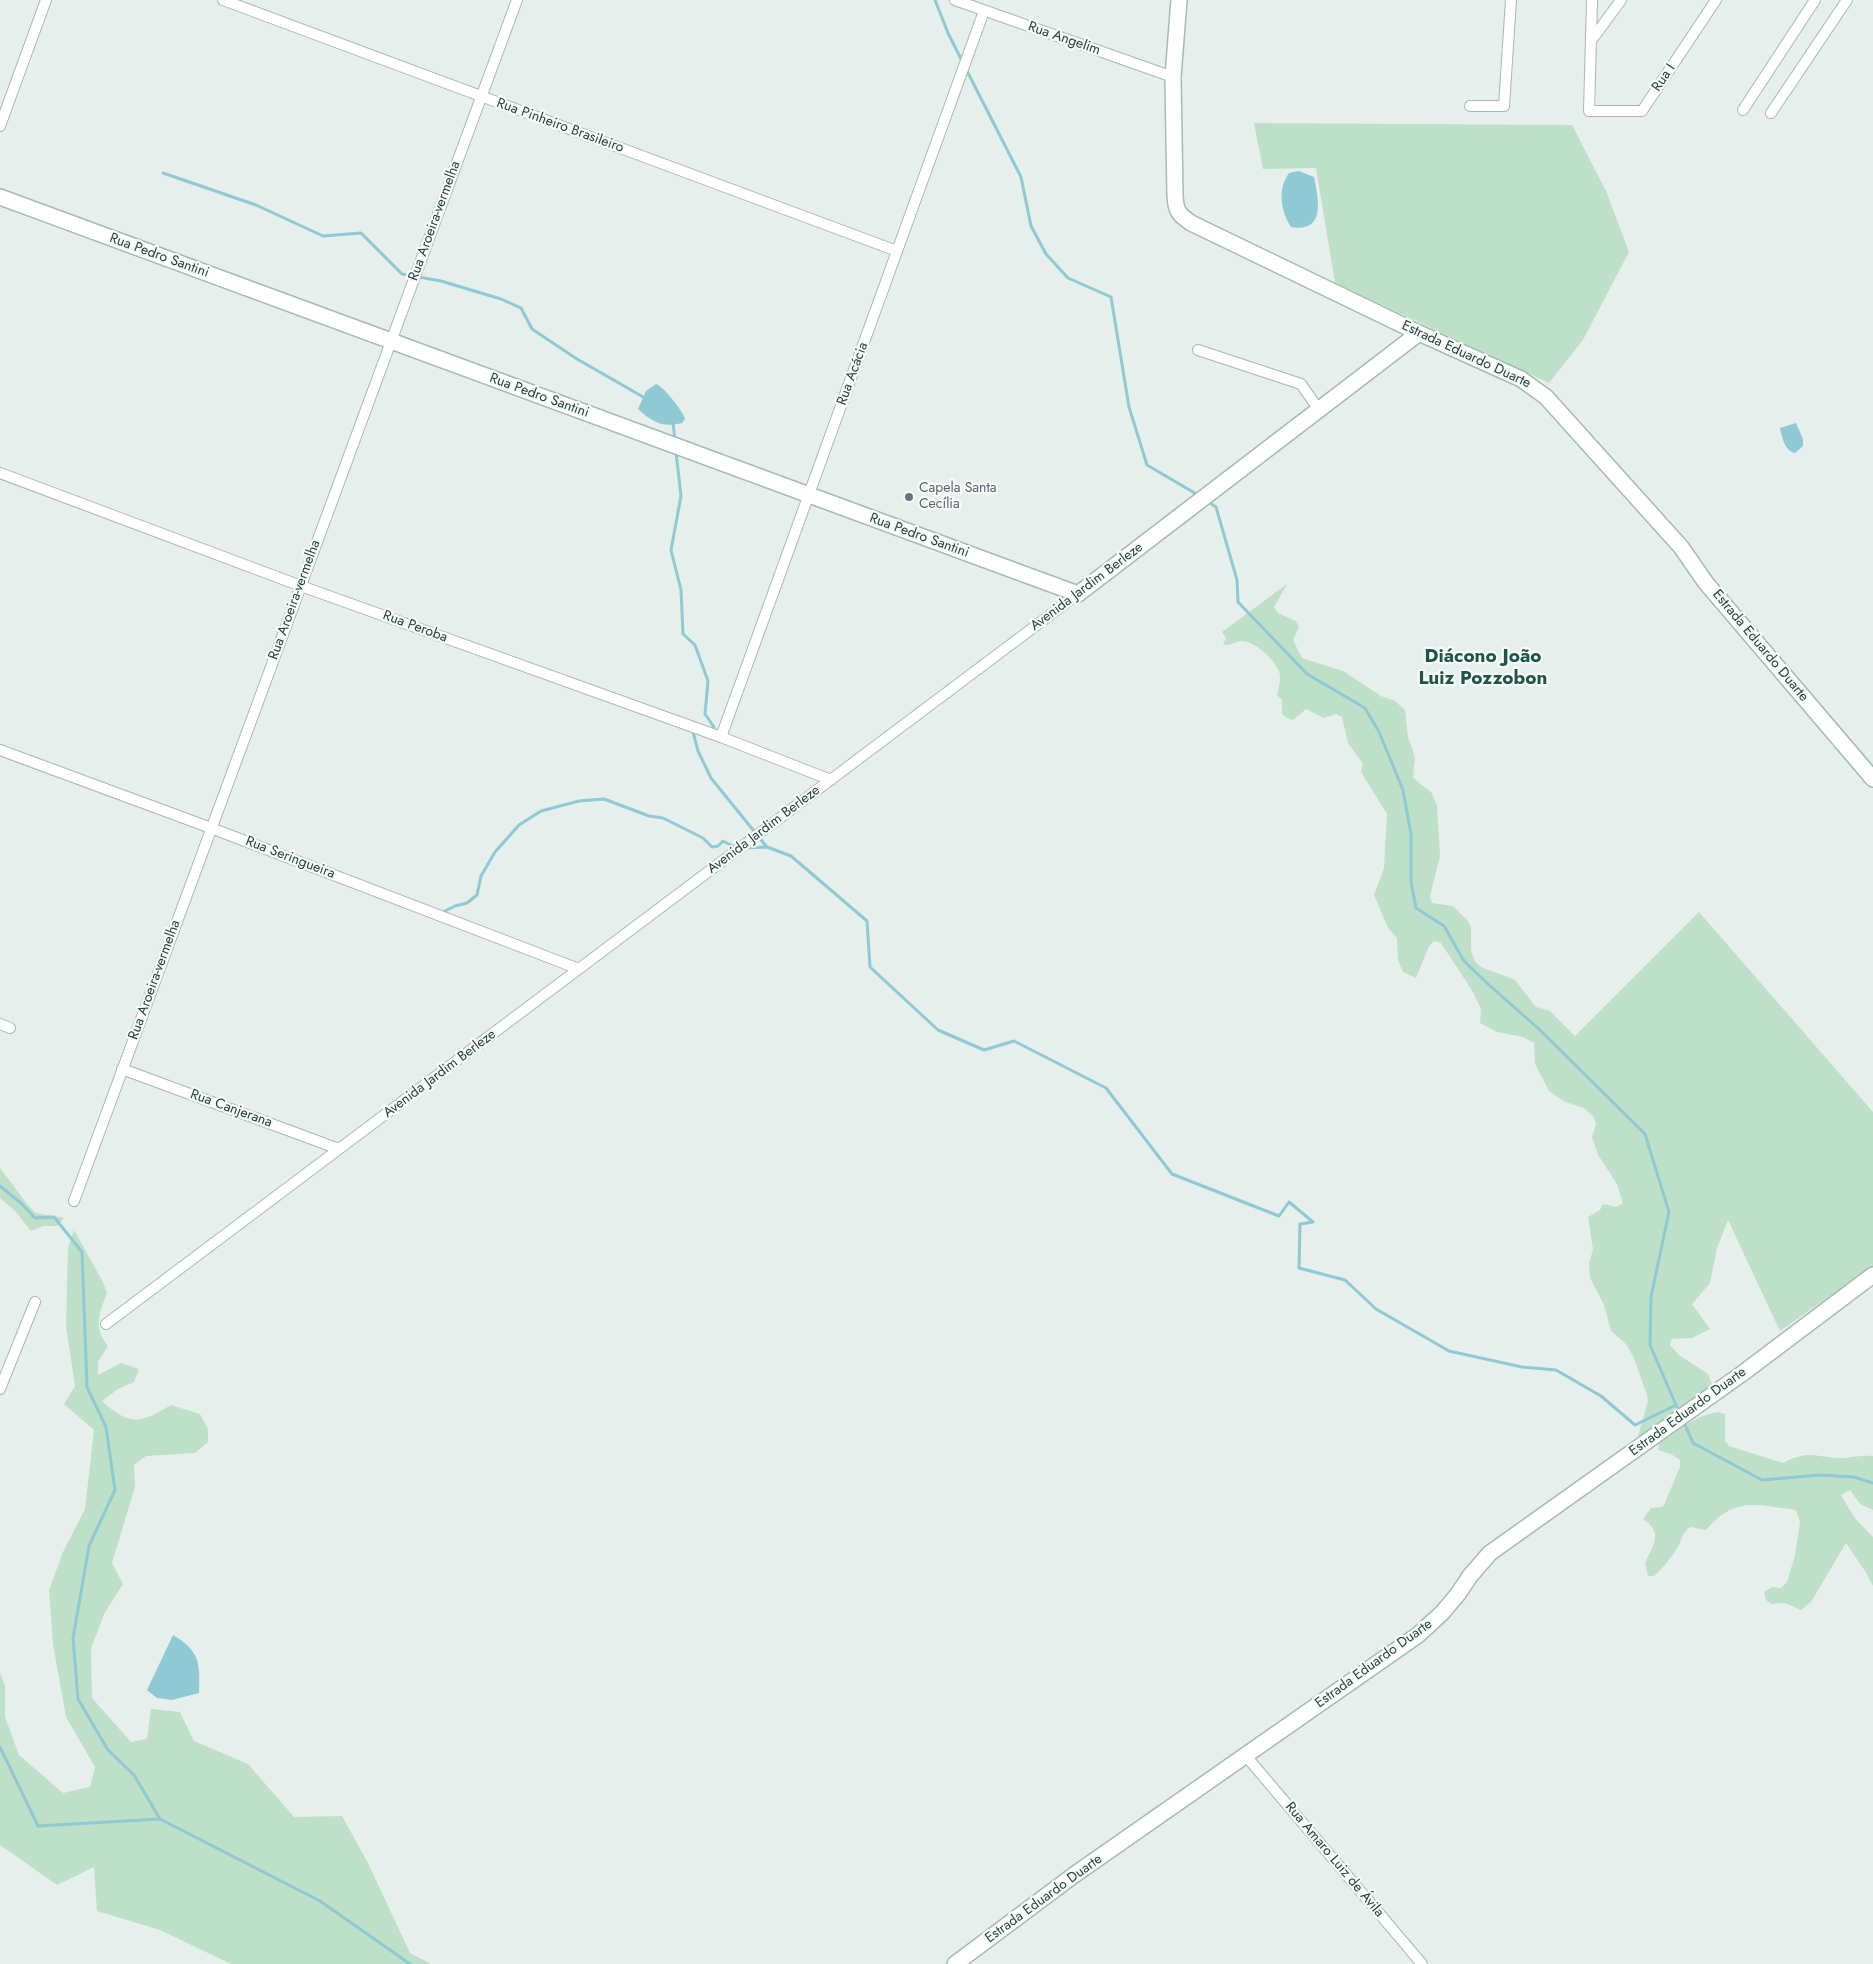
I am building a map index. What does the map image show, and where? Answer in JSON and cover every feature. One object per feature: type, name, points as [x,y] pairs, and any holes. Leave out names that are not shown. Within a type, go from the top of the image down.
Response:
[{"type":"street","points":[[0,126],[46,0]]},
{"type":"street","name":"Rua Pinheiro Brasileiro","points":[[223,0],[897,251]]},
{"type":"street","name":"Rua Aroeira-vermelha","points":[[74,1201],[517,0]]},
{"type":"street","name":"Rua Angelim","points":[[955,0],[1173,77]]},
{"type":"street","name":"Estrada Eduardo Duarte","points":[[1179,0],[1173,77],[1174,196],[1176,209],[1182,217],[1419,333],[1521,379],[1546,397],[1681,547],[1706,583],[1873,779]]},
{"type":"street","points":[[1470,106],[1504,106],[1511,0]]},
{"type":"street","points":[[1590,42],[1592,0]]},
{"type":"street","points":[[1590,42],[1621,0]]},
{"type":"street","name":"Rua I","points":[[1590,42],[1589,111],[1642,111],[1716,0]]},
{"type":"street","points":[[1743,110],[1815,0]]},
{"type":"street","points":[[1771,113],[1847,0]]},
{"type":"street","name":"Rua Acácia","points":[[722,737],[984,11]]},
{"type":"street","name":"Rua Pedro Santini","points":[[0,197],[1078,594]]},
{"type":"street","name":"Avenida Jardim Berleze","points":[[106,1324],[1078,594],[1419,333]]},
{"type":"street","points":[[1198,350],[1301,384],[1319,410]]},
{"type":"street","name":"Rua Peroba","points":[[0,473],[301,586],[722,737],[831,780]]},
{"type":"street","name":"Rua Seringueira","points":[[0,750],[211,828],[579,969]]},
{"type":"street","points":[[0,1024],[10,1028]]},
{"type":"street","name":"Rua Canjerana","points":[[122,1069],[339,1149]]},
{"type":"street","name":"Estrada Eduardo Duarte","points":[[955,1964],[1074,1875],[1418,1635],[1442,1613],[1490,1553],[1743,1373],[1873,1275]]},
{"type":"street","points":[[0,1389],[35,1302]]},
{"type":"street","name":"Rua Amaro Luiz de Ávila","points":[[1246,1756],[1422,1964]]},
{"type":"green space","points":[[1254,123],[1572,125],[1606,191],[1629,252],[1583,340],[1549,383],[1335,283],[1316,168],[1263,169]]},
{"type":"green space","points":[[1287,584],[1274,607],[1278,613],[1296,621],[1299,627],[1293,640],[1302,658],[1343,671],[1381,696],[1395,701],[1405,710],[1408,737],[1415,757],[1413,778],[1431,792],[1437,805],[1440,856],[1430,896],[1432,903],[1453,906],[1468,921],[1471,927],[1471,950],[1475,962],[1481,967],[1515,980],[1536,1007],[1550,1011],[1575,1036],[1699,912],[1873,1112],[1873,1266],[1780,1331],[1728,1220],[1717,1248],[1710,1283],[1692,1304],[1710,1329],[1692,1338],[1672,1339],[1670,1345],[1679,1355],[1708,1374],[1713,1386],[1637,1440],[1648,1401],[1647,1395],[1633,1356],[1626,1344],[1611,1331],[1604,1305],[1590,1278],[1589,1263],[1593,1250],[1588,1217],[1600,1210],[1603,1204],[1616,1207],[1623,1203],[1617,1184],[1598,1155],[1592,1137],[1596,1124],[1594,1117],[1584,1108],[1565,1102],[1549,1091],[1535,1064],[1534,1043],[1523,1037],[1497,1032],[1480,1023],[1481,1009],[1473,992],[1441,943],[1434,941],[1429,946],[1416,978],[1403,972],[1398,960],[1397,938],[1388,928],[1374,895],[1384,868],[1387,814],[1361,771],[1363,764],[1348,743],[1342,717],[1336,714],[1324,718],[1306,709],[1293,720],[1287,718],[1282,714],[1282,700],[1277,695],[1280,675],[1271,659],[1259,648],[1247,642],[1223,644],[1226,638],[1222,632]]},
{"type":"green space","points":[[0,1168],[36,1213],[64,1218],[57,1226],[43,1226],[31,1231],[16,1212],[0,1198]]},
{"type":"green space","points":[[74,1230],[103,1282],[107,1293],[100,1314],[99,1326],[100,1333],[108,1346],[98,1362],[98,1375],[121,1363],[139,1369],[134,1382],[118,1389],[102,1401],[121,1415],[136,1420],[151,1416],[171,1405],[200,1414],[208,1429],[208,1442],[195,1453],[146,1456],[134,1465],[135,1487],[112,1563],[123,1584],[104,1614],[91,1649],[92,1698],[131,1742],[147,1739],[151,1709],[180,1712],[194,1741],[248,1764],[294,1817],[342,1816],[368,1863],[410,1953],[431,1964],[231,1964],[160,1930],[97,1911],[94,1867],[57,1885],[0,1845],[0,1673],[5,1685],[5,1717],[19,1755],[63,1793],[90,1787],[95,1767],[66,1717],[53,1644],[49,1590],[63,1552],[85,1509],[94,1430],[64,1404],[75,1386],[66,1326],[68,1248]]},
{"type":"green space","points":[[1719,1412],[1725,1414],[1725,1441],[1729,1446],[1783,1463],[1808,1455],[1835,1458],[1873,1456],[1873,1510],[1860,1504],[1850,1490],[1841,1495],[1854,1517],[1873,1537],[1873,1586],[1846,1543],[1811,1602],[1801,1610],[1785,1603],[1771,1604],[1766,1600],[1764,1592],[1772,1587],[1781,1588],[1787,1582],[1795,1555],[1800,1522],[1796,1510],[1758,1505],[1737,1507],[1717,1519],[1706,1530],[1690,1527],[1664,1566],[1654,1576],[1648,1576],[1645,1563],[1655,1539],[1655,1534],[1649,1524],[1643,1519],[1651,1508],[1663,1507],[1680,1467],[1680,1460],[1671,1454],[1658,1450],[1659,1444],[1694,1420]]},
{"type":"water","points":[[1299,171],[1314,177],[1318,212],[1310,225],[1291,227],[1283,207],[1283,186],[1289,173]]},
{"type":"water","points":[[656,384],[668,394],[681,411],[685,419],[682,423],[669,425],[658,423],[638,409],[646,391]]},
{"type":"water","points":[[1796,423],[1803,439],[1803,446],[1795,453],[1786,447],[1780,428]]},
{"type":"water","points":[[173,1635],[189,1647],[197,1659],[199,1693],[172,1700],[157,1698],[147,1690]]},
{"type":"waterway","points":[[935,0],[962,61]]},
{"type":"waterway","points":[[966,69],[1021,177],[1031,226],[1046,254],[1068,278],[1111,297],[1129,407],[1147,465],[1198,495]]},
{"type":"waterway","points":[[163,173],[256,205],[323,236],[361,233],[402,274],[441,281],[501,299],[521,308],[532,329],[577,359],[645,398]]},
{"type":"waterway","points":[[673,422],[675,441]]},
{"type":"waterway","points":[[676,452],[681,496],[671,550],[681,590],[683,634],[695,645],[708,681],[705,714],[714,727],[709,730]]},
{"type":"waterway","points":[[1207,501],[1216,507],[1237,580],[1238,602],[1307,674],[1365,708],[1379,732],[1403,790],[1411,834],[1411,882],[1416,908],[1444,926],[1464,961],[1540,1030],[1645,1134],[1669,1212],[1651,1297],[1650,1345],[1679,1412]]},
{"type":"waterway","points":[[692,728],[698,751],[711,778],[766,846]]},
{"type":"waterway","points":[[441,913],[455,906],[467,903],[477,895],[481,876],[495,852],[519,825],[541,811],[579,801],[604,799],[649,816],[663,818],[703,838],[712,847],[718,846],[723,841],[736,848]]},
{"type":"waterway","points":[[745,848],[767,847],[791,856],[867,921],[870,967],[938,1030],[984,1050],[1014,1041],[1106,1088],[1172,1174],[1279,1216],[1289,1202],[1313,1222],[1300,1224],[1299,1268],[1345,1280],[1376,1309],[1449,1351],[1522,1367],[1556,1370],[1601,1396],[1635,1425],[1676,1405]]},
{"type":"waterway","points":[[0,1186],[22,1204],[35,1218],[54,1217],[82,1252],[87,1387],[106,1427],[115,1490],[89,1546],[73,1638],[78,1699],[108,1750],[134,1775],[160,1819]]},
{"type":"waterway","points":[[1683,1420],[1693,1443],[1762,1480],[1820,1475],[1854,1477],[1873,1483]]},
{"type":"waterway","points":[[0,1747],[38,1826],[160,1819],[320,1901],[410,1964]]},
{"type":"place","name":"Capela Santa Cecília","points":[[909,497]]},
{"type":"district","name":"Diácono João Luiz Pozzobon","points":[[1483,668]]}]
